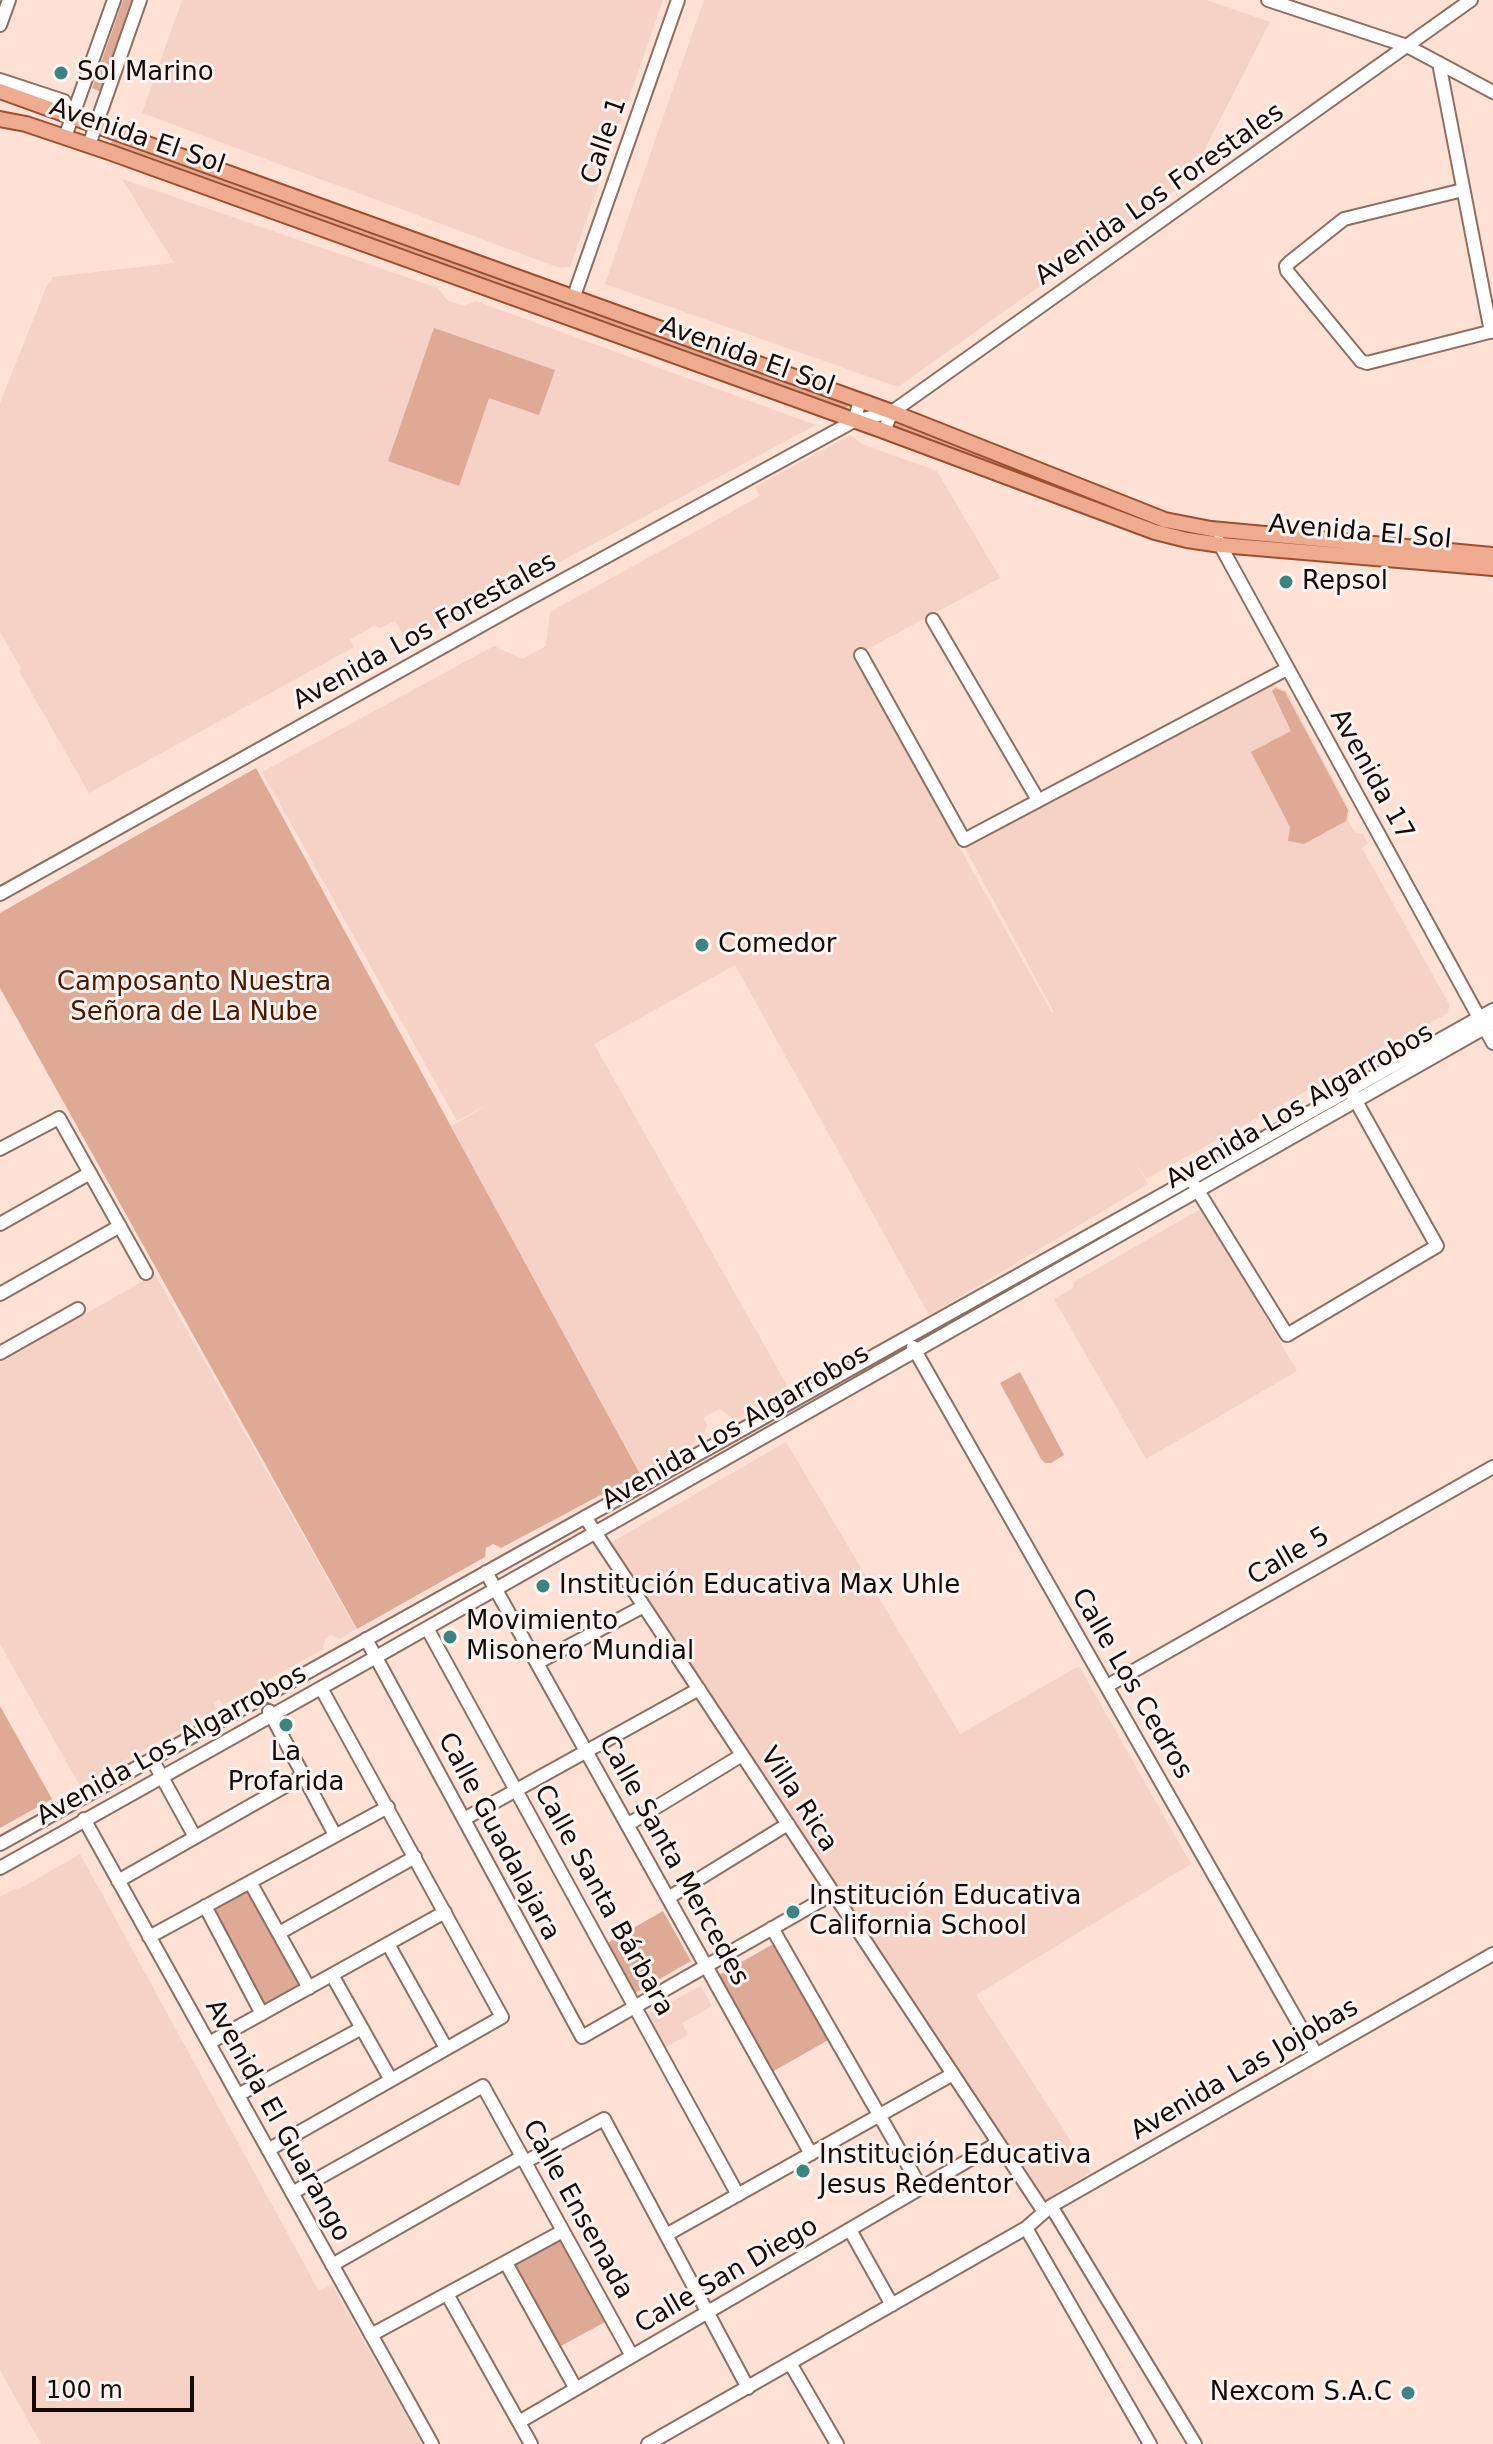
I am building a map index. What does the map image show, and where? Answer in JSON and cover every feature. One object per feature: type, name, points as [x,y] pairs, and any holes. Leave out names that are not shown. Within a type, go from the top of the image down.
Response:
[{"type":"main road","name":"Avenida El Sol","points":[[0,91],[892,412],[1165,520],[1211,529],[1493,555]]},
{"type":"main road","name":"Avenida El Sol","points":[[0,119],[26,124],[89,145],[884,431],[1155,532],[1221,545],[1493,568]]},
{"type":"street","points":[[0,25],[9,0]]},
{"type":"street","points":[[65,137],[114,0]]},
{"type":"street","points":[[89,145],[140,0]]},
{"type":"street","name":"Calle 1","points":[[574,296],[678,0]]},
{"type":"street","points":[[1268,0],[1407,46],[1493,92]]},
{"type":"street","name":"Avenida Los Forestales","points":[[0,894],[854,421],[892,412],[1471,0]]},
{"type":"street","points":[[1439,63],[1492,331],[1367,363],[1361,361],[1286,266],[1344,219],[1463,190]]},
{"type":"street","name":"Avenida El Sol","points":[[0,80],[64,101],[73,116]]},
{"type":"street","points":[[854,421],[860,401]]},
{"type":"street","points":[[884,431],[892,412]]},
{"type":"street","name":"Avenida 17","points":[[1211,529],[1485,1023],[1493,1043]]},
{"type":"street","points":[[933,620],[1038,800]]},
{"type":"street","points":[[861,655],[964,840],[1287,669]]},
{"type":"street","name":"Avenida Los Algarrobos","points":[[0,1844],[1191,1178],[1485,1023],[1493,1010]]},
{"type":"street","points":[[1191,1178],[1287,1335],[1437,1246],[1353,1095]]},
{"type":"street","name":"Avenida Los Algarrobos","points":[[0,1868],[1197,1191],[1353,1095]]},
{"type":"street","points":[[0,1149],[59,1118],[146,1273]]},
{"type":"street","points":[[0,1224],[90,1173]]},
{"type":"street","points":[[0,1294],[120,1226]]},
{"type":"street","points":[[0,1353],[78,1309]]},
{"type":"street","name":"Calle Los Cedros","points":[[907,1337],[1316,2054]]},
{"type":"street","name":"Calle 5","points":[[1107,1686],[1493,1467]]},
{"type":"street","name":"Villa Rica","points":[[585,1517],[998,2143],[1047,2209],[1195,2444]]},
{"type":"street","name":"Calle Santa Mercedes","points":[[486,1572],[811,2154]]},
{"type":"street","points":[[537,1663],[644,1606]]},
{"type":"street","name":"Calle Santa Bárbara","points":[[427,1628],[738,2195]]},
{"type":"street","name":"Calle Guadalajara","points":[[366,1639],[582,2037],[635,2006]]},
{"type":"street","points":[[268,2150],[502,2017],[321,1688]]},
{"type":"street","points":[[464,1819],[699,1689]]},
{"type":"street","points":[[261,1698],[335,1835]]},
{"type":"street","points":[[627,1825],[742,1755]]},
{"type":"street","points":[[152,1759],[195,1837]]},
{"type":"street","points":[[118,1881],[303,1776]]},
{"type":"street","name":"Avenida El Guarango","points":[[74,1803],[432,2444]]},
{"type":"street","points":[[149,1937],[388,1807]]},
{"type":"street","points":[[668,1898],[788,1824]]},
{"type":"street","points":[[279,1933],[415,1857]]},
{"type":"street","points":[[250,1882],[309,1988]]},
{"type":"street","points":[[635,2006],[834,1893]]},
{"type":"street","points":[[205,1906],[262,2014]]},
{"type":"street","points":[[209,2043],[445,1912]]},
{"type":"street","points":[[772,1928],[921,2188]]},
{"type":"street","points":[[388,1944],[446,2048]]},
{"type":"street","name":"Avenida Las Jojobas","points":[[648,2444],[1026,2228],[1047,2209],[1493,1954]]},
{"type":"street","points":[[332,1975],[391,2080]]},
{"type":"street","points":[[238,2095],[362,2028]]},
{"type":"street","points":[[666,2235],[953,2074]]},
{"type":"street","name":"Calle Ensenada","points":[[292,2193],[483,2086],[632,2356]]},
{"type":"street","points":[[332,2265],[604,2119],[748,2388]]},
{"type":"street","name":"Calle San Diego","points":[[519,2422],[998,2143]]},
{"type":"street","points":[[1026,2228],[1150,2444]]},
{"type":"street","points":[[850,2230],[892,2305]]},
{"type":"street","points":[[371,2335],[563,2231]]},
{"type":"street","points":[[506,2263],[576,2389]]},
{"type":"street","points":[[447,2294],[531,2444]]},
{"type":"street","points":[[790,2363],[837,2444]]},
{"type":"shaded area","points":[[182,0],[663,0],[570,267],[560,268],[142,113]]},
{"type":"shaded area","points":[[704,0],[1206,0],[1270,22],[1189,180],[898,387],[605,284]]},
{"type":"shaded area","points":[[122,179],[438,288],[447,300],[464,306],[476,301],[816,425],[492,598],[410,646],[395,621],[380,628],[374,626],[350,639],[354,647],[89,793],[0,632],[0,403],[52,277],[174,263]]},
{"type":"shaded area","points":[[850,435],[862,444],[937,471],[1000,578],[853,657],[1052,1013],[965,848],[1273,685],[1286,690],[1350,811],[1348,820],[1355,832],[1363,834],[1368,844],[1362,848],[1449,1004],[1448,1013],[1146,1179],[1129,1150],[1148,1184],[929,1315],[735,965],[594,1044],[789,1389],[735,1420],[720,1409],[703,1418],[707,1425],[703,1438],[640,1474],[451,1126],[496,1100],[457,1121],[262,772],[494,646],[522,659],[546,646],[550,612],[760,496],[755,487]]},
{"type":"shaded area","points":[[1202,1208],[1297,1371],[1146,1459],[1054,1299],[1073,1288],[1074,1282]]},
{"type":"shaded area","points":[[155,1274],[356,1629],[340,1639],[331,1635],[325,1639],[323,1649],[223,1705],[219,1699],[213,1703],[216,1709],[80,1786],[0,1644],[0,1363]]},
{"type":"shaded area","points":[[786,1442],[960,1734],[1079,1666],[1191,1864],[976,1995],[1091,2172],[1045,2200],[610,1543]]},
{"type":"shaded area","points":[[80,1854],[319,2291],[332,2285],[422,2444],[41,2444],[0,2370],[0,1897]]},
{"type":"shaded area","points":[[701,1986],[712,2006],[682,2023],[688,2035],[664,2048],[646,2015]]},
{"type":"green space","points":[[123,0],[134,0],[101,92],[92,88]]},
{"type":"green space","points":[[112,141],[847,402],[848,407],[843,408],[109,149]]},
{"type":"green space","points":[[434,328],[555,370],[539,415],[489,398],[459,486],[388,461]]},
{"type":"green space","points":[[894,422],[1168,530],[893,427]]},
{"type":"green space","points":[[1275,688],[1285,692],[1348,810],[1346,821],[1304,844],[1288,841],[1290,827],[1251,752],[1291,731],[1272,691]]},
{"type":"green space","name":"Camposanto Nuestra Señora de La Nube","points":[[256,768],[640,1474],[501,1548],[493,1544],[486,1548],[485,1557],[357,1629],[0,988],[0,913]]},
{"type":"green space","points":[[1020,1372],[1064,1455],[1051,1463],[1041,1459],[1000,1383]]},
{"type":"green space","points":[[0,1706],[52,1799],[0,1828]]},
{"type":"green space","points":[[249,1888],[303,1987],[264,2007],[212,1909]]},
{"type":"green space","points":[[663,1911],[691,1961],[635,1993],[607,1943]]},
{"type":"green space","points":[[775,1943],[830,2039],[772,2072],[717,1976]]},
{"type":"green space","points":[[562,2238],[607,2321],[559,2347],[514,2264]]},
{"type":"place","name":"Sol Marino","points":[[61,73]]},
{"type":"place","name":"Repsol","points":[[1286,582]]},
{"type":"place","name":"Comedor","points":[[702,945]]},
{"type":"place","name":"Institución Educativa Max Uhle","points":[[543,1586]]},
{"type":"place","name":"Movimiento Misonero Mundial","points":[[450,1637]]},
{"type":"place","name":"La Profarida","points":[[286,1725]]},
{"type":"place","name":"Institución Educativa California School","points":[[793,1912]]},
{"type":"place","name":"Institución Educativa Jesus Redentor","points":[[803,2171]]},
{"type":"place","name":"Nexcom S.A.C","points":[[1408,2393]]}]
